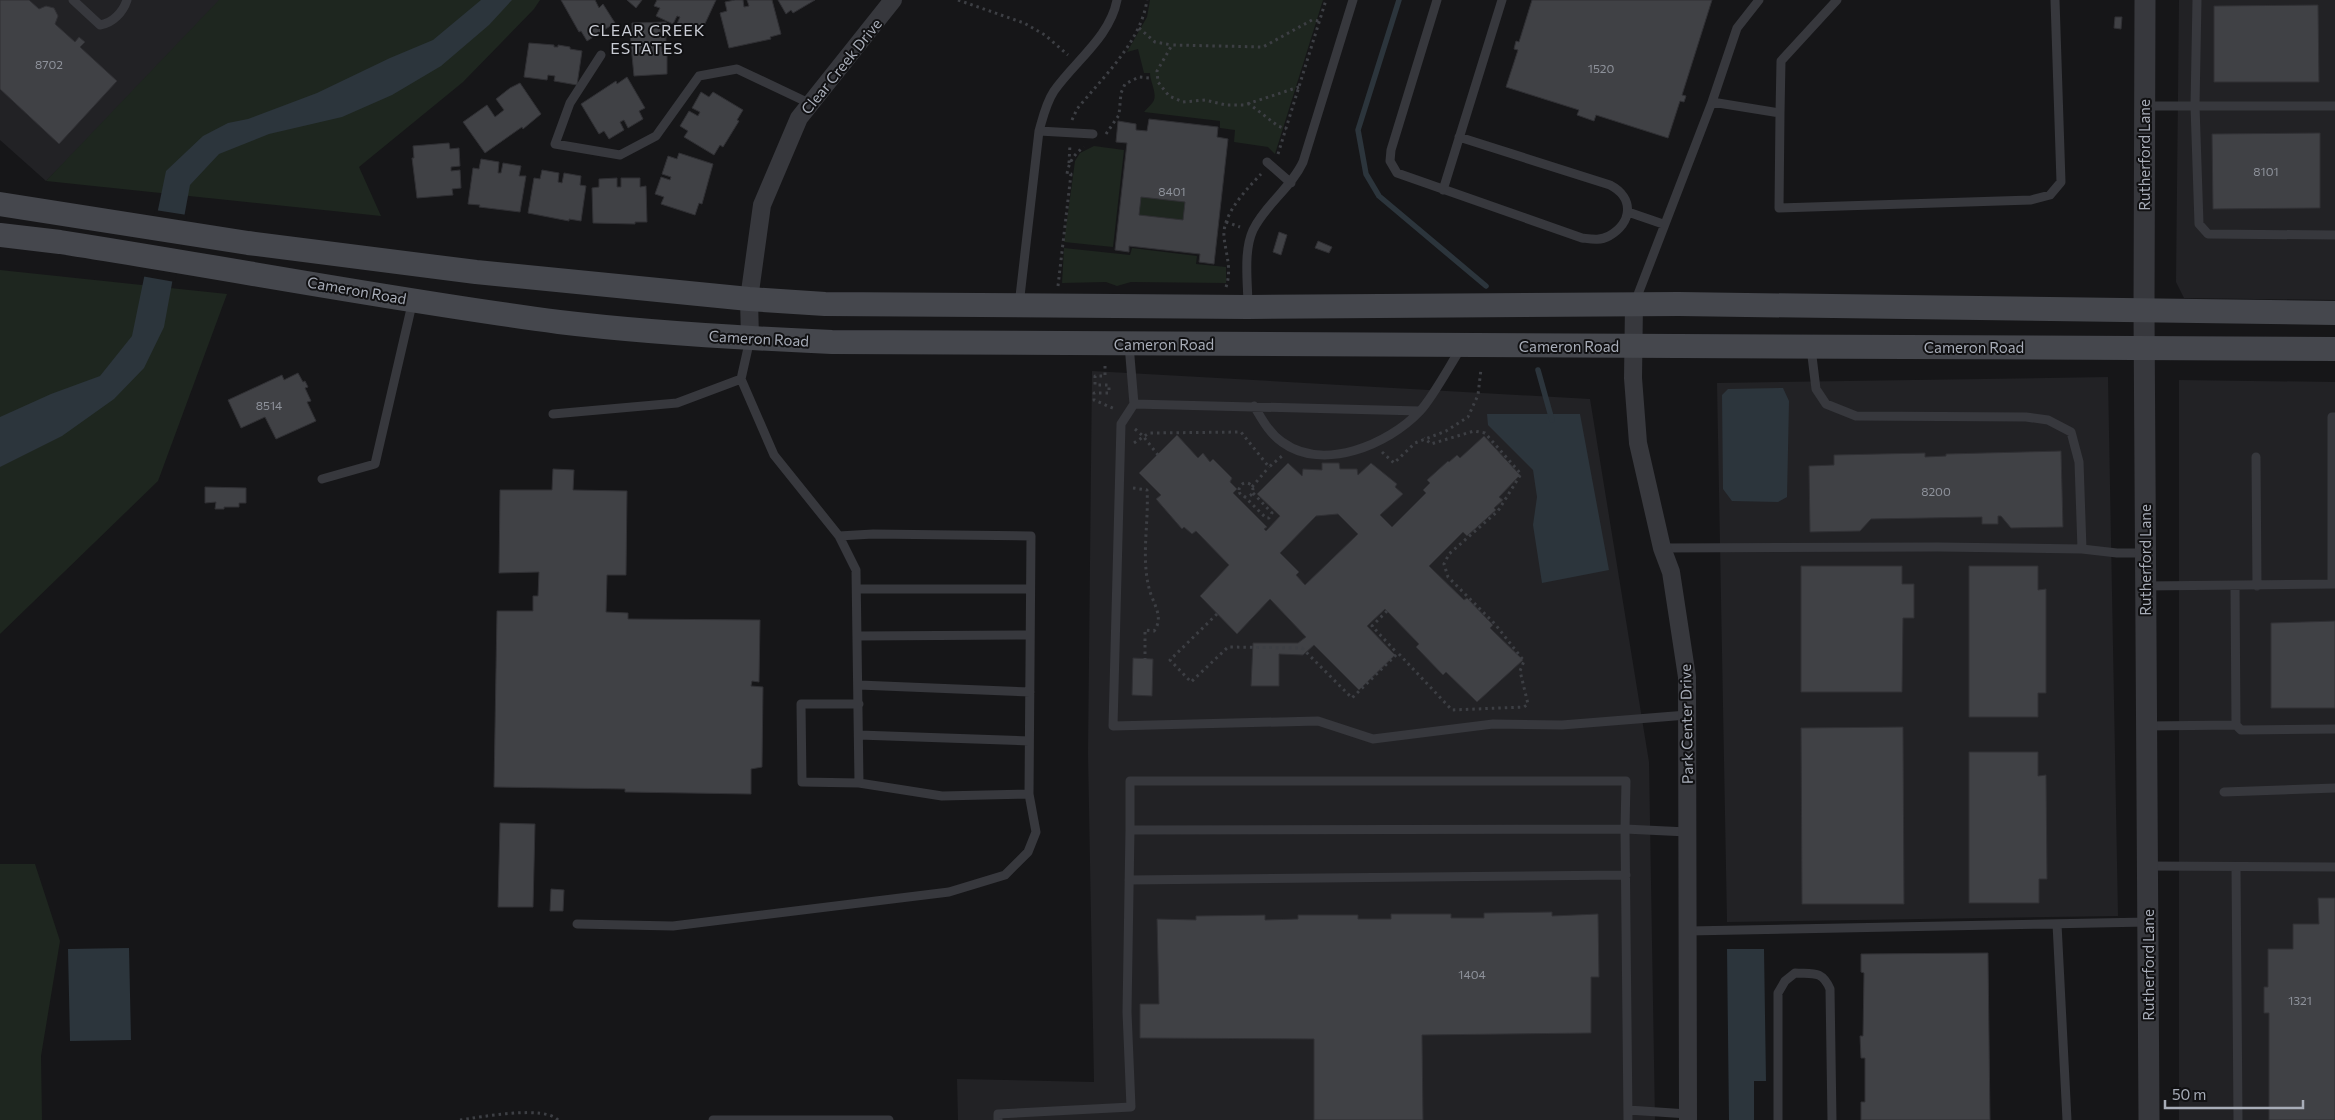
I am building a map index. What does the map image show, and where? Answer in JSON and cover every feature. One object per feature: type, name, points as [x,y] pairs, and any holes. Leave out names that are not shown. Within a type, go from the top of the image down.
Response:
[{"type":"main road","name":"Cameron Road","points":[[0,204],[248,243],[476,272],[750,299],[825,304],[1248,307],[1634,304],[2335,313]]},
{"type":"main road","name":"Cameron Road","points":[[0,235],[60,242],[413,300],[561,322],[750,338],[832,342],[2335,349]]},
{"type":"street","name":"Rutherford Lane","points":[[2145,0],[2144,347],[2149,1120]]},
{"type":"street","name":"Clear Creek Drive","points":[[750,338],[750,299],[762,205],[799,118],[888,2]]},
{"type":"street","name":"Park Center Drive","points":[[1634,304],[1633,347],[1638,443],[1662,548],[1671,572],[1686,667],[1688,1117]]},
{"type":"lane","points":[[73,0],[100,25],[108,23],[125,8],[127,0]]},
{"type":"lane","points":[[1019,306],[1040,131],[1047,104],[1054,91],[1104,31],[1115,12],[1117,0]]},
{"type":"lane","points":[[1248,307],[1250,239],[1258,222],[1291,183],[1308,149],[1353,0]]},
{"type":"lane","points":[[1437,0],[1391,150],[1390,161],[1397,173],[1582,238],[1596,240],[1609,236],[1620,225],[1628,212],[1628,205],[1622,192],[1610,185],[1459,137]]},
{"type":"lane","points":[[1442,190],[1502,0]]},
{"type":"lane","points":[[1634,304],[1663,224],[1712,102],[1737,28],[1759,0]]},
{"type":"lane","points":[[1837,0],[1781,61],[1779,208],[2030,200],[2050,196],[2061,182],[2055,0]]},
{"type":"lane","points":[[2197,0],[2195,106],[2199,224],[2208,234],[2335,235]]},
{"type":"lane","points":[[601,54],[570,103],[555,144],[620,155],[656,136],[699,76],[737,69],[811,104]]},
{"type":"lane","points":[[1712,102],[1780,113]]},
{"type":"lane","points":[[2145,106],[2335,106]]},
{"type":"lane","points":[[1040,131],[1096,137]]},
{"type":"lane","points":[[1269,163],[1291,183]]},
{"type":"lane","points":[[1628,212],[1663,224]]},
{"type":"lane","points":[[322,480],[375,464],[413,300]]},
{"type":"lane","points":[[750,338],[741,378],[774,455],[839,536],[856,570],[858,589],[859,783]]},
{"type":"lane","points":[[1129,344],[1134,404],[1121,424],[1114,726],[1318,721],[1373,739],[1493,724],[1562,725],[1687,715]]},
{"type":"lane","points":[[1254,406],[1269,430],[1282,442],[1304,453],[1355,452],[1368,447],[1420,411],[1463,346]]},
{"type":"lane","points":[[1811,347],[1816,388],[1826,404],[1856,416],[2026,417],[2048,420],[2071,432],[2078,462],[2082,550]]},
{"type":"lane","points":[[553,414],[677,403],[741,378]]},
{"type":"lane","points":[[1134,404],[1420,411]]},
{"type":"lane","points":[[2145,586],[2334,584],[2332,417],[2335,416]]},
{"type":"lane","points":[[2256,457],[2257,586]]},
{"type":"lane","points":[[577,924],[673,926],[949,892],[1005,875],[1028,852],[1036,832],[1029,794],[1031,536],[873,534],[839,536]]},
{"type":"lane","points":[[1662,548],[1938,547],[2145,553]]},
{"type":"lane","points":[[2235,586],[2236,725],[2241,730],[2335,729]]},
{"type":"lane","points":[[858,589],[1030,589]]},
{"type":"lane","points":[[858,636],[1030,635]]},
{"type":"lane","points":[[858,685],[1030,692]]},
{"type":"lane","points":[[859,704],[801,704],[802,782],[859,783],[942,796],[1029,794]]},
{"type":"lane","points":[[2146,726],[2236,725]]},
{"type":"lane","points":[[859,736],[1029,742]]},
{"type":"lane","points":[[998,1120],[998,1114],[1131,1106],[1126,1012],[1130,781],[1626,781],[1628,1120]]},
{"type":"lane","points":[[2224,792],[2335,788]]},
{"type":"lane","points":[[1130,830],[1625,829],[1688,832]]},
{"type":"lane","points":[[2147,866],[2335,868]]},
{"type":"lane","points":[[2236,867],[2238,1120]]},
{"type":"lane","points":[[1129,880],[1626,875]]},
{"type":"lane","points":[[1688,931],[2148,922]]},
{"type":"lane","points":[[2057,924],[2066,1120]]},
{"type":"lane","points":[[1778,1120],[1778,993],[1785,981],[1795,973],[1819,974],[1826,980],[1830,989],[1832,1120]]},
{"type":"lane","points":[[1628,1110],[1688,1117]]},
{"type":"lane","points":[[713,1120],[889,1120]]},
{"type":"path","points":[[958,0],[1024,23],[1045,35],[1071,58]]},
{"type":"path","points":[[1058,286],[1071,174],[1067,174],[1072,116],[1135,36],[1144,20],[1147,0]]},
{"type":"path","points":[[1225,288],[1229,278],[1224,236],[1226,222],[1246,191],[1277,156],[1326,0]]},
{"type":"path","points":[[1139,28],[1155,42],[1172,46],[1263,47],[1312,20],[1319,21]]},
{"type":"path","points":[[1172,46],[1157,71],[1158,82],[1169,96],[1183,102],[1205,100],[1226,105],[1248,103],[1299,87]]},
{"type":"path","points":[[1096,137],[1106,135],[1119,114],[1121,93],[1125,84],[1139,77],[1150,78]]},
{"type":"path","points":[[1248,103],[1286,130]]},
{"type":"path","points":[[1069,165],[1077,152],[1088,146]]},
{"type":"path","points":[[1226,222],[1240,227]]},
{"type":"path","points":[[1105,366],[1105,376],[1094,376],[1095,385],[1109,385],[1110,393],[1094,393],[1094,400],[1116,409]]},
{"type":"path","points":[[1376,456],[1382,452],[1394,463],[1410,447],[1424,438],[1446,430],[1468,416],[1478,395],[1481,369]]},
{"type":"path","points":[[1134,429],[1143,436],[1158,455]]},
{"type":"path","points":[[1387,611],[1372,626],[1452,710],[1524,706],[1528,704],[1520,672],[1524,661],[1494,624],[1448,576],[1444,568],[1445,559],[1449,554],[1498,511],[1521,474],[1485,434],[1474,431],[1431,444],[1424,438]]},
{"type":"path","points":[[1133,444],[1149,433],[1242,432],[1269,467]]},
{"type":"path","points":[[1252,487],[1246,483],[1241,485],[1239,492],[1266,518],[1269,518],[1272,513],[1252,492],[1252,487],[1281,456],[1288,459]]},
{"type":"path","points":[[1133,480],[1132,489],[1147,490],[1146,570],[1151,598],[1159,619],[1158,626],[1154,631],[1145,630],[1146,659]]},
{"type":"path","points":[[1244,496],[1248,496],[1252,492]]},
{"type":"path","points":[[1217,614],[1170,660],[1191,682],[1228,647],[1302,648],[1352,698],[1397,653]]},
{"type":"path","points":[[460,1120],[539,1112],[555,1117],[558,1120]]},
{"type":"shaded area","points":[[0,0],[227,0],[46,181],[0,140]]},
{"type":"shaded area","points":[[219,0],[540,0],[534,9],[463,82],[359,167],[381,216],[46,181]]},
{"type":"shaded area","points":[[481,0],[512,0],[489,25],[441,66],[392,95],[342,117],[269,134],[219,154],[190,185],[164,327],[144,368],[114,399],[62,436],[0,467],[0,417],[51,394],[100,376],[132,336],[166,171],[203,136],[228,123],[248,119],[317,93],[433,40]]},
{"type":"shaded area","points":[[1150,0],[1323,0],[1275,154],[1268,147],[1234,142],[1235,130],[1220,128],[1220,121],[1144,112],[1154,99],[1150,73],[1144,73],[1138,49],[1127,52],[1147,17]]},
{"type":"shaded area","points":[[2179,0],[2335,0],[2335,300],[2184,298],[2176,282]]},
{"type":"shaded area","points":[[1094,146],[1124,150],[1113,247],[1064,242],[1075,161],[1080,153]]},
{"type":"shaded area","points":[[1141,197],[1185,202],[1183,220],[1139,215]]},
{"type":"shaded area","points":[[1064,248],[1130,255],[1132,248],[1197,256],[1196,264],[1226,267],[1226,283],[1131,282],[1117,286],[1106,282],[1062,283]]},
{"type":"shaded area","points":[[0,270],[227,294],[158,481],[0,634]]},
{"type":"shaded area","points":[[1092,371],[1590,399],[1649,762],[1655,1120],[958,1120],[957,1079],[1094,1082],[1088,753]]},
{"type":"shaded area","points":[[2108,377],[2118,916],[1727,922],[1717,383]]},
{"type":"shaded area","points":[[2179,380],[2335,382],[2335,1120],[2179,1120]]},
{"type":"shaded area","points":[[1783,388],[1789,401],[1787,497],[1778,502],[1732,501],[1723,489],[1722,395],[1728,389]]},
{"type":"shaded area","points":[[1487,414],[1580,414],[1609,570],[1542,583],[1533,525],[1537,497],[1533,470],[1488,425]]},
{"type":"shaded area","points":[[0,864],[35,864],[60,941],[41,1056],[42,1120],[0,1120]]},
{"type":"shaded area","points":[[129,948],[131,1040],[70,1041],[68,949]]},
{"type":"shaded area","points":[[1727,949],[1764,949],[1766,1081],[1754,1081],[1754,1120],[1729,1120]]},
{"type":"pier","points":[[155,210],[187,215],[175,282],[141,276]]},
{"type":"building","points":[[0,0],[29,0],[39,9],[46,6],[54,8],[58,16],[55,24],[75,42],[79,37],[85,42],[80,47],[117,81],[59,144],[0,89]]},
{"type":"building","points":[[561,0],[595,0],[599,8],[603,4],[615,23],[587,41],[581,31],[579,32]]},
{"type":"building","points":[[627,0],[642,0],[636,8]]},
{"type":"building","points":[[657,0],[716,0],[703,28],[696,25],[692,34],[676,26],[680,17],[677,16],[673,24],[656,16],[660,8],[654,6]]},
{"type":"building","points":[[743,0],[744,7],[749,6],[747,0],[772,0],[781,34],[770,37],[771,39],[729,48],[720,13],[727,11],[725,2]]},
{"type":"building","points":[[778,0],[815,0],[793,13],[791,10],[786,14]]},
{"type":"building","points":[[1532,0],[1712,0],[1682,95],[1686,96],[1684,102],[1680,101],[1668,138],[1596,115],[1594,121],[1577,115],[1579,110],[1506,87],[1518,50],[1514,49],[1516,41],[1519,42]]},
{"type":"building","points":[[2318,5],[2319,82],[2214,82],[2214,6]]},
{"type":"building","points":[[2115,17],[2122,17],[2121,29],[2114,28]]},
{"type":"building","points":[[666,22],[666,45],[661,45],[662,52],[667,52],[667,74],[634,76],[630,35],[632,35],[632,23]]},
{"type":"building","points":[[529,43],[554,45],[554,47],[558,47],[558,45],[582,51],[577,85],[554,81],[555,76],[548,75],[547,80],[524,77]]},
{"type":"building","points":[[627,77],[645,108],[639,111],[643,119],[628,128],[624,120],[620,122],[624,130],[609,139],[604,131],[599,134],[581,104],[616,81],[617,84]]},
{"type":"building","points":[[520,83],[541,114],[523,129],[522,127],[485,153],[463,122],[487,105],[495,117],[504,110],[496,99]]},
{"type":"building","points":[[701,92],[709,97],[713,92],[743,110],[737,120],[739,121],[723,147],[720,145],[714,155],[684,137],[688,131],[680,126],[689,111],[698,116],[700,112],[692,108]]},
{"type":"building","points":[[1149,119],[1218,127],[1217,137],[1228,139],[1214,264],[1199,262],[1200,254],[1129,246],[1129,252],[1115,250],[1127,143],[1116,142],[1118,121],[1136,124],[1136,130],[1147,131]],"holes":[[[1141,197],[1185,202],[1183,220],[1139,215]]]},
{"type":"building","points":[[2320,133],[2320,208],[2213,209],[2212,134]]},
{"type":"building","points":[[449,143],[450,149],[459,148],[460,166],[451,167],[451,171],[460,170],[461,188],[452,189],[453,195],[417,198],[412,158],[414,158],[413,146]]},
{"type":"building","points":[[679,153],[713,164],[702,204],[699,203],[695,215],[661,204],[664,197],[655,194],[661,177],[670,180],[671,177],[662,174],[668,156],[677,159]]},
{"type":"building","points":[[481,159],[499,162],[498,173],[501,173],[503,163],[521,166],[519,176],[526,176],[520,212],[468,204],[473,168],[479,169]]},
{"type":"building","points":[[542,170],[559,173],[558,182],[562,183],[564,173],[581,176],[580,185],[586,186],[581,221],[569,219],[569,221],[528,213],[534,178],[540,179]]},
{"type":"building","points":[[617,178],[617,187],[621,187],[621,178],[640,178],[640,187],[646,186],[647,222],[635,222],[635,224],[593,223],[592,188],[599,187],[599,179]]},
{"type":"building","points":[[1279,232],[1287,235],[1281,255],[1273,252]]},
{"type":"building","points":[[1318,241],[1332,247],[1329,253],[1315,248]]},
{"type":"building","points":[[298,373],[308,387],[305,388],[311,401],[307,402],[316,421],[276,439],[265,417],[241,428],[228,400],[282,375],[284,380]]},
{"type":"building","points":[[1177,435],[1198,458],[1203,453],[1210,462],[1213,459],[1232,478],[1230,482],[1237,489],[1233,493],[1267,527],[1264,529],[1266,531],[1280,516],[1257,494],[1288,463],[1302,476],[1303,469],[1322,470],[1322,463],[1339,463],[1340,469],[1357,469],[1358,475],[1371,463],[1397,484],[1395,487],[1403,494],[1380,515],[1392,527],[1426,493],[1423,490],[1430,483],[1427,480],[1457,455],[1460,458],[1484,436],[1520,475],[1499,497],[1503,500],[1494,508],[1496,510],[1467,536],[1463,532],[1429,566],[1464,600],[1467,598],[1493,625],[1490,628],[1523,660],[1477,702],[1446,672],[1443,675],[1416,647],[1419,644],[1385,609],[1367,626],[1395,655],[1359,690],[1314,645],[1303,655],[1279,654],[1279,686],[1251,686],[1253,643],[1298,643],[1306,637],[1270,599],[1237,634],[1200,596],[1229,565],[1196,531],[1192,534],[1184,527],[1182,529],[1156,499],[1161,495],[1139,473]],"holes":[[[1338,514],[1358,534],[1305,585],[1296,575],[1299,572],[1280,553],[1316,516]]]},
{"type":"building","points":[[2061,451],[2063,527],[2011,528],[2001,516],[1998,516],[1998,524],[1982,524],[1982,517],[1871,519],[1860,531],[1810,532],[1809,466],[1834,465],[1834,455],[1925,453],[1925,457],[1946,456],[1946,454]]},
{"type":"building","points":[[553,469],[574,470],[573,490],[627,491],[626,575],[607,575],[606,612],[628,613],[628,619],[760,620],[759,682],[752,681],[751,686],[763,687],[762,767],[751,769],[751,794],[625,792],[625,789],[494,787],[497,611],[533,611],[533,596],[538,596],[539,572],[499,573],[500,490],[552,490]]},
{"type":"building","points":[[205,487],[246,488],[246,503],[239,503],[239,507],[215,509],[216,502],[205,503]]},
{"type":"building","points":[[1801,566],[1902,566],[1902,584],[1914,584],[1914,618],[1903,618],[1902,692],[1801,692]]},
{"type":"building","points":[[1969,566],[2038,566],[2038,590],[2046,589],[2046,693],[2038,693],[2038,717],[1969,717]]},
{"type":"building","points":[[2335,621],[2335,708],[2271,708],[2271,623]]},
{"type":"building","points":[[1133,658],[1153,659],[1152,696],[1132,695]]},
{"type":"building","points":[[1903,727],[1904,904],[1802,904],[1801,728]]},
{"type":"building","points":[[1969,752],[2038,752],[2038,776],[2046,775],[2047,879],[2039,879],[2039,903],[1969,903]]},
{"type":"building","points":[[500,823],[535,824],[533,907],[498,907]]},
{"type":"building","points":[[551,889],[564,890],[563,911],[550,911]]},
{"type":"building","points":[[2318,898],[2335,898],[2335,1120],[2269,1120],[2269,1013],[2264,1013],[2264,987],[2268,987],[2268,949],[2293,949],[2293,924],[2319,924]]},
{"type":"building","points":[[1552,912],[1552,916],[1598,914],[1599,977],[1591,977],[1591,1033],[1422,1035],[1423,1120],[1314,1120],[1314,1039],[1140,1038],[1140,1004],[1159,1004],[1157,919],[1196,920],[1196,916],[1265,915],[1265,920],[1298,919],[1298,915],[1358,915],[1358,919],[1391,919],[1391,914],[1451,914],[1451,918],[1484,918],[1484,913]]},
{"type":"building","points":[[1988,953],[1990,1120],[1861,1120],[1861,1102],[1865,1102],[1865,1058],[1861,1058],[1860,1036],[1863,1036],[1864,973],[1861,972],[1861,954]]},
{"type":"waterway","points":[[1399,0],[1358,130],[1366,174],[1379,196],[1486,286]]},
{"type":"waterway","points":[[1538,370],[1552,420]]},
{"type":"district","name":"CLEAR CREEK ESTATES","points":[[647,38]]}]
